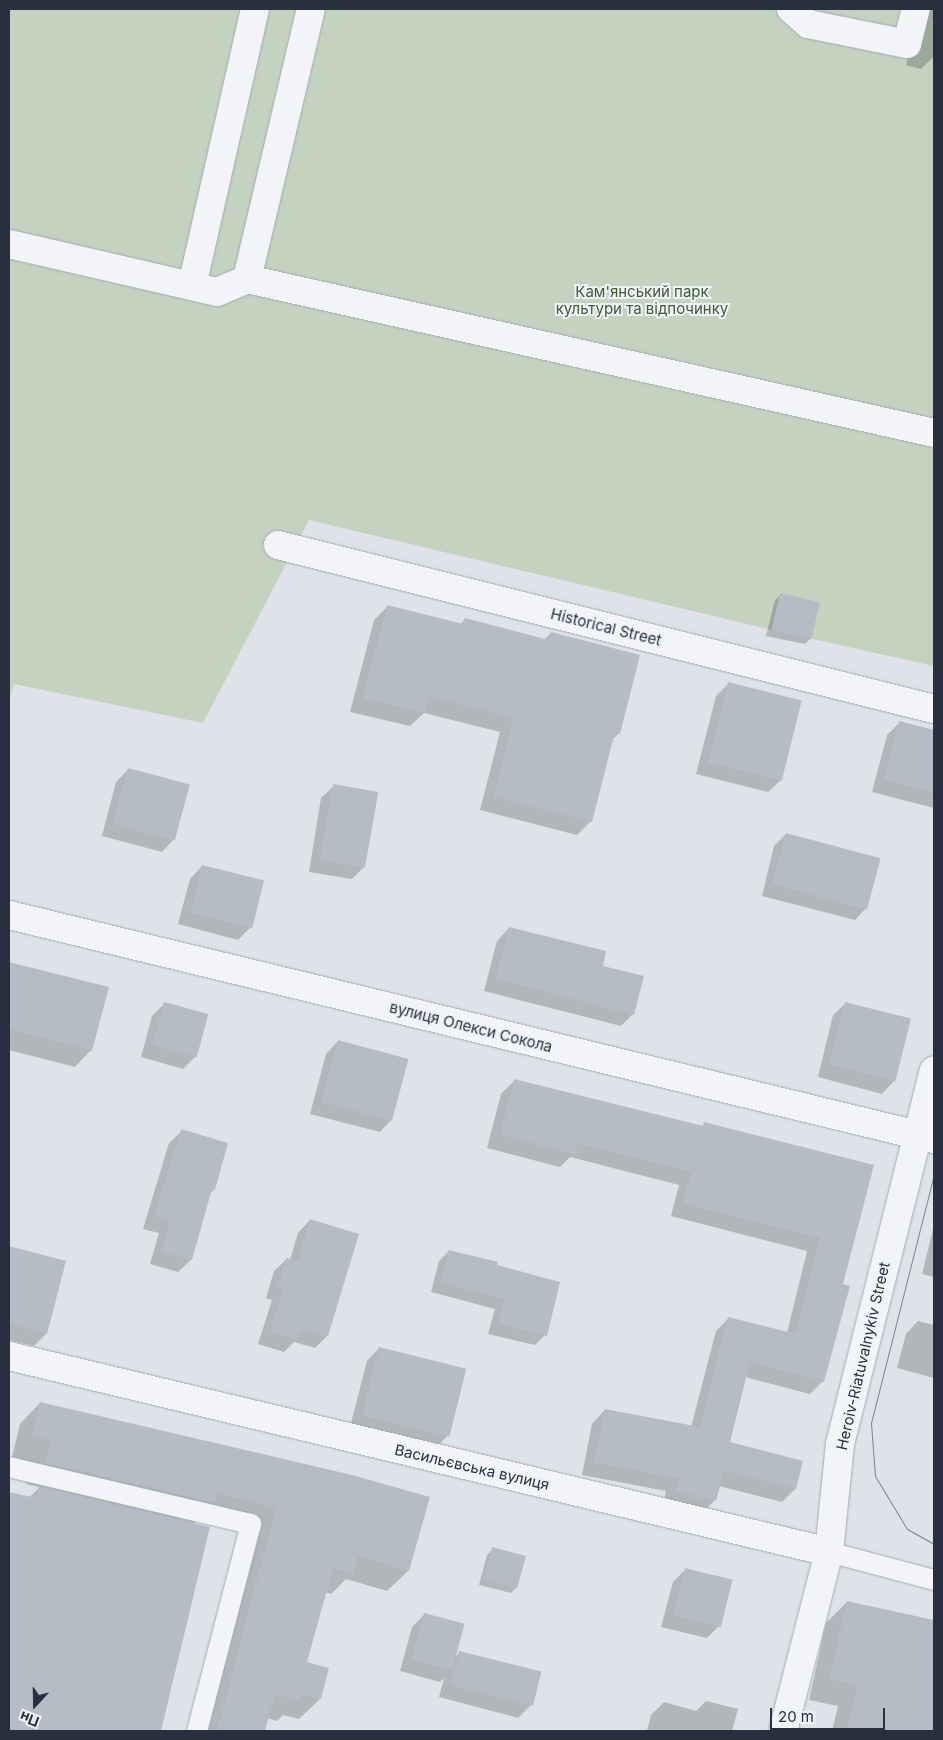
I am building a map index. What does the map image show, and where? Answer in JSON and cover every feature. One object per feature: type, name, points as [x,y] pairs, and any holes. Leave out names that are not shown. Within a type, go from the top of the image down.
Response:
[{"type":"street","points":[[192,286],[256,9]]},
{"type":"street","points":[[247,279],[311,9]]},
{"type":"street","points":[[791,9],[808,24],[907,44],[916,9]]},
{"type":"street","points":[[9,244],[217,292],[247,279],[934,432]]},
{"type":"street","name":"Historical Street","points":[[278,545],[934,709]]},
{"type":"street","name":"вулиця Олекси Сокола","points":[[9,915],[926,1137]]},
{"type":"street","name":"Heroiv-Riatuvalnykiv Street","points":[[783,1731],[829,1552],[840,1444],[926,1137],[934,1071]]},
{"type":"street","name":"Васильєвська вулиця","points":[[9,1356],[829,1552]]},
{"type":"lane","points":[[9,1467],[251,1524],[198,1731]]},
{"type":"lane","name":"Васильєвська вулиця","points":[[829,1552],[934,1580]]},
{"type":"green space","name":"Кам'янський парк культури та відпочинку","points":[[9,9],[934,9],[934,666],[772,630],[309,520],[203,723],[14,684],[9,700]]},
{"type":"building","points":[[780,593],[820,602],[811,639],[771,630]]},
{"type":"building","points":[[387,605],[463,624],[465,618],[549,640],[551,632],[640,655],[620,734],[615,732],[592,822],[493,797],[513,718],[429,697],[425,713],[363,698]]},
{"type":"building","points":[[728,682],[802,700],[782,781],[708,763]]},
{"type":"building","points":[[899,721],[934,730],[934,792],[884,780]]},
{"type":"building","points":[[128,768],[190,785],[175,841],[113,824]]},
{"type":"building","points":[[333,784],[378,792],[365,868],[320,860]]},
{"type":"building","points":[[786,833],[881,858],[867,910],[772,884]]},
{"type":"building","points":[[202,865],[264,880],[252,928],[190,913]]},
{"type":"building","points":[[509,927],[606,951],[603,966],[644,976],[634,1015],[495,979]]},
{"type":"building","points":[[9,962],[109,987],[92,1051],[9,1029]]},
{"type":"building","points":[[164,1002],[208,1014],[197,1057],[152,1045]]},
{"type":"building","points":[[845,1002],[911,1018],[895,1082],[829,1065]]},
{"type":"building","points":[[338,1040],[409,1059],[392,1121],[321,1102]]},
{"type":"building","points":[[514,1079],[703,1126],[704,1122],[874,1165],[843,1284],[850,1286],[824,1382],[750,1362],[730,1442],[803,1461],[796,1489],[724,1471],[716,1501],[676,1491],[679,1479],[594,1462],[605,1409],[700,1427],[728,1317],[796,1334],[820,1238],[683,1203],[691,1172],[578,1143],[575,1154],[500,1135]]},
{"type":"building","points":[[181,1129],[228,1143],[215,1190],[212,1189],[192,1260],[161,1252],[170,1221],[154,1216]]},
{"type":"building","points":[[310,1219],[359,1234],[328,1336],[301,1329],[297,1340],[270,1332],[283,1287],[278,1286],[286,1258],[298,1261]]},
{"type":"building","points":[[9,1246],[66,1261],[47,1334],[9,1324]]},
{"type":"building","points":[[449,1250],[498,1262],[497,1265],[560,1282],[547,1336],[498,1324],[504,1299],[441,1282]]},
{"type":"building","points":[[379,1347],[466,1369],[449,1437],[362,1415]]},
{"type":"building","points":[[40,1402],[352,1475],[430,1497],[409,1571],[358,1556],[353,1574],[333,1568],[307,1662],[329,1668],[321,1699],[301,1694],[299,1701],[275,1694],[265,1731],[217,1731],[276,1507],[218,1493],[216,1503],[45,1463],[52,1441],[32,1436]]},
{"type":"building","points":[[39,1486],[210,1527],[161,1731],[9,1731],[9,1492],[36,1498]]},
{"type":"building","points":[[492,1547],[526,1556],[517,1588],[483,1579]]},
{"type":"building","points":[[685,1568],[733,1580],[721,1627],[673,1616]]},
{"type":"building","points":[[847,1601],[934,1620],[934,1731],[847,1731],[858,1685],[829,1679]]},
{"type":"building","points":[[424,1613],[465,1624],[452,1670],[412,1659]]},
{"type":"building","points":[[459,1651],[541,1672],[533,1706],[451,1685]]},
{"type":"tram line","points":[[934,1174],[871,1423],[875,1476],[907,1529],[934,1544]]}]
